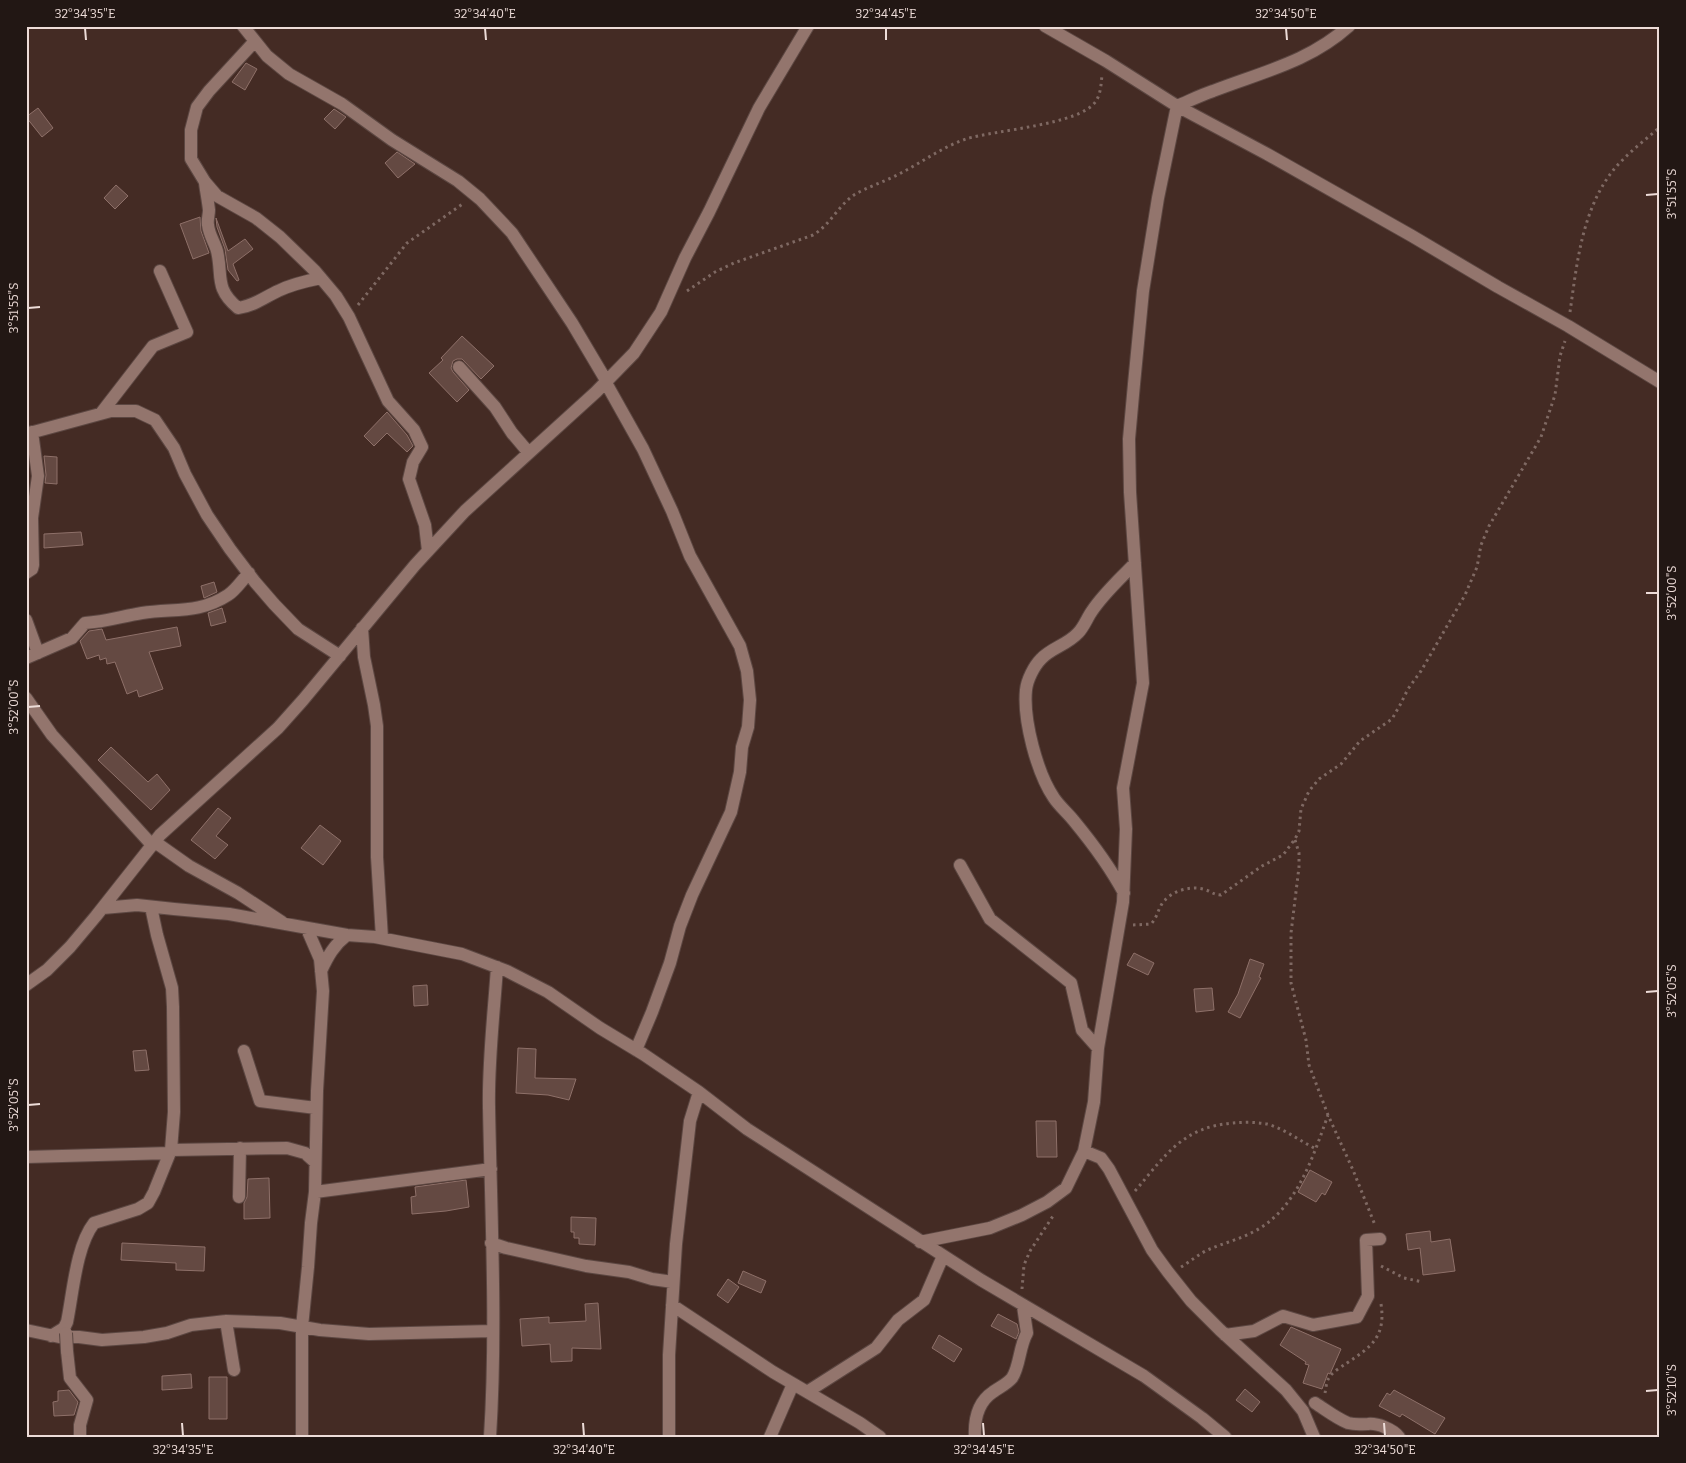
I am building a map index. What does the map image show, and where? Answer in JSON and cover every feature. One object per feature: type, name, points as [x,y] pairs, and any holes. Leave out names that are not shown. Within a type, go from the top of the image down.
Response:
[{"type":"street","points":[[243,26],[267,56],[289,74],[342,104],[392,140],[458,181],[480,199],[512,233],[572,323],[643,449],[672,511],[690,556],[740,646],[747,671],[750,700],[748,727],[742,747],[740,772],[731,812],[692,895],[680,926],[670,963],[636,1050]]},
{"type":"street","points":[[26,985],[47,970],[70,947],[153,844],[214,785],[278,728],[428,551],[465,511],[606,382],[634,353],[661,312],[685,258],[759,108],[808,26]]},
{"type":"street","points":[[1045,26],[1178,106],[1341,195],[1571,328],[1660,382]]},
{"type":"street","points":[[1178,106],[1214,90],[1309,55],[1334,40],[1349,26]]},
{"type":"street","points":[[255,42],[209,91],[197,107],[191,130],[191,159],[205,182],[217,196],[256,218],[280,237],[321,278],[336,296],[349,317],[388,401],[414,430],[422,447],[413,462],[409,479],[425,525],[428,551]]},
{"type":"street","points":[[920,1242],[990,1228],[1047,1202],[1066,1188],[1084,1151],[1094,1102],[1098,1048],[1124,893],[1126,829],[1123,788],[1143,683],[1130,492],[1129,439],[1143,291],[1158,198],[1178,106]]},
{"type":"street","points":[[205,182],[208,225],[212,242],[217,250],[220,280],[223,291],[238,308],[252,306],[299,282],[321,278]]},
{"type":"street","points":[[102,412],[153,346],[186,332],[160,271]]},
{"type":"street","points":[[459,367],[495,407],[512,433],[530,453]]},
{"type":"street","points":[[26,573],[32,569],[33,565],[32,518],[38,476],[29,433],[102,412],[136,411],[155,420],[174,448],[185,474],[207,515],[230,549],[274,604],[298,629],[340,656]]},
{"type":"street","points":[[1124,893],[1109,866],[1055,800],[1046,784],[1036,762],[1026,710],[1026,688],[1032,672],[1040,660],[1052,651],[1067,644],[1077,634],[1110,588],[1135,564]]},
{"type":"street","points":[[26,620],[32,655],[72,638],[86,622],[101,622],[142,613],[194,610],[208,606],[229,594],[249,573]]},
{"type":"street","points":[[362,628],[364,657],[377,726],[377,857],[382,938]]},
{"type":"street","points":[[26,698],[52,735],[153,844],[238,893],[287,925]]},
{"type":"street","points":[[960,865],[990,919],[1071,983],[1082,1030],[1098,1048]]},
{"type":"street","points":[[102,908],[122,905],[229,914],[347,935],[382,938],[462,954],[507,971],[548,992],[699,1092],[747,1129],[920,1242],[1022,1305],[1144,1376],[1225,1437]]},
{"type":"street","points":[[51,1336],[64,1328],[67,1322],[81,1252],[90,1229],[94,1223],[138,1209],[148,1203],[170,1152],[174,1112],[174,1007],[172,988],[157,935],[152,907]]},
{"type":"street","points":[[302,1437],[302,1327],[310,1223],[315,1192],[316,1108],[323,1005],[320,959],[307,928]]},
{"type":"street","points":[[321,971],[332,950],[347,935]]},
{"type":"street","points":[[490,1437],[492,1331],[489,1106],[497,967]]},
{"type":"street","points":[[244,1052],[260,1101],[316,1108]]},
{"type":"street","points":[[669,1437],[670,1355],[676,1244],[690,1121],[699,1092]]},
{"type":"street","points":[[239,1197],[240,1148]]},
{"type":"street","points":[[26,1157],[240,1148],[287,1148],[305,1153],[315,1162]]},
{"type":"street","points":[[1084,1151],[1100,1158],[1109,1169],[1152,1250],[1191,1301],[1225,1335],[1286,1390],[1302,1411],[1314,1437]]},
{"type":"street","points":[[315,1192],[491,1169]]},
{"type":"street","points":[[1225,1335],[1254,1331],[1283,1316],[1313,1325],[1357,1317],[1368,1296],[1366,1240],[1380,1239]]},
{"type":"street","points":[[491,1244],[586,1266],[629,1272],[652,1279],[673,1282]]},
{"type":"street","points":[[807,1392],[876,1348],[898,1320],[924,1300],[943,1256]]},
{"type":"street","points":[[672,1305],[773,1372],[880,1437]]},
{"type":"street","points":[[975,1437],[975,1422],[980,1405],[985,1398],[1005,1385],[1014,1376],[1022,1342],[1027,1333],[1022,1305]]},
{"type":"street","points":[[226,1321],[234,1370]]},
{"type":"street","points":[[26,1330],[51,1336],[102,1340],[144,1338],[191,1325],[226,1321],[280,1323],[320,1330],[369,1334],[492,1331]]},
{"type":"street","points":[[66,1333],[70,1378],[87,1400],[80,1425],[80,1437]]},
{"type":"street","points":[[770,1437],[793,1384]]},
{"type":"street","points":[[1315,1403],[1349,1423],[1358,1425],[1369,1423],[1384,1426],[1399,1437]]},
{"type":"path","points":[[684,292],[715,272],[734,263],[814,236],[822,230],[852,196],[892,178],[940,150],[983,134],[1048,123],[1068,118],[1084,111],[1095,102],[1100,91],[1104,60]]},
{"type":"path","points":[[1120,924],[1151,924],[1164,900],[1174,892],[1194,888],[1221,895],[1262,866],[1283,855],[1299,831],[1303,801],[1309,791],[1319,779],[1342,764],[1360,741],[1392,719],[1465,595],[1477,567],[1481,545],[1489,526],[1541,438],[1555,395],[1562,345],[1571,328],[1578,256],[1590,211],[1598,192],[1616,168],[1660,127]]},
{"type":"path","points":[[349,317],[408,243],[464,203]]},
{"type":"path","points":[[1295,839],[1299,853],[1299,868],[1291,933],[1291,983],[1306,1040],[1309,1064],[1328,1115],[1374,1220],[1380,1239],[1382,1258],[1379,1274]]},
{"type":"path","points":[[1171,1276],[1201,1254],[1267,1224],[1284,1207],[1302,1178],[1328,1115]]},
{"type":"path","points":[[1127,1200],[1163,1157],[1178,1143],[1210,1126],[1250,1122],[1268,1124],[1316,1148]]},
{"type":"path","points":[[1022,1305],[1024,1265],[1030,1251],[1049,1223],[1066,1188]]},
{"type":"path","points":[[1381,1266],[1404,1278],[1424,1282]]},
{"type":"path","points":[[1315,1403],[1324,1395],[1329,1378],[1338,1369],[1373,1344],[1378,1336],[1382,1313],[1380,1300]]},
{"type":"building","points":[[246,63],[257,69],[245,90],[232,82]]},
{"type":"building","points":[[38,108],[53,128],[42,137],[26,117]]},
{"type":"building","points":[[334,109],[346,117],[335,129],[324,119]]},
{"type":"building","points":[[397,152],[415,164],[398,178],[385,163]]},
{"type":"building","points":[[116,185],[128,196],[115,209],[104,198]]},
{"type":"building","points":[[200,217],[201,231],[209,253],[193,259],[180,224]]},
{"type":"building","points":[[216,218],[228,251],[245,239],[253,249],[233,264],[239,280],[237,281],[228,270],[225,249],[217,227]]},
{"type":"building","points":[[462,336],[494,366],[481,379],[462,359],[453,361],[451,368],[453,372],[469,390],[457,402],[429,373],[443,360],[441,358]]},
{"type":"building","points":[[387,412],[407,435],[413,446],[407,452],[387,433],[374,446],[364,436]]},
{"type":"building","points":[[44,456],[57,457],[57,484],[45,483]]},
{"type":"building","points":[[81,532],[83,545],[44,548],[44,534]]},
{"type":"building","points":[[214,582],[217,592],[204,598],[201,586]]},
{"type":"building","points":[[222,608],[226,622],[211,626],[208,613]]},
{"type":"building","points":[[177,627],[181,646],[149,652],[163,689],[139,697],[137,690],[127,694],[115,662],[107,664],[106,658],[100,660],[99,655],[87,659],[80,641],[89,631],[102,629],[106,640]]},
{"type":"building","points":[[111,747],[148,782],[157,774],[170,790],[151,810],[98,760]]},
{"type":"building","points":[[218,808],[231,818],[216,836],[228,845],[215,859],[191,840]]},
{"type":"building","points":[[320,825],[341,841],[323,865],[301,848]]},
{"type":"building","points":[[1134,953],[1154,963],[1148,975],[1127,965]]},
{"type":"building","points":[[1250,959],[1264,964],[1259,977],[1261,978],[1240,1018],[1228,1012],[1238,994]]},
{"type":"building","points":[[427,985],[428,1005],[414,1006],[413,986]]},
{"type":"building","points":[[1212,988],[1214,1010],[1196,1012],[1194,989]]},
{"type":"building","points":[[518,1048],[536,1049],[535,1078],[576,1079],[569,1100],[548,1095],[516,1093]]},
{"type":"building","points":[[146,1050],[149,1070],[135,1071],[133,1051]]},
{"type":"building","points":[[1036,1121],[1056,1121],[1057,1157],[1037,1157]]},
{"type":"building","points":[[1310,1170],[1332,1182],[1325,1195],[1322,1193],[1316,1202],[1298,1192]]},
{"type":"building","points":[[269,1178],[270,1218],[244,1219],[244,1203],[247,1197],[248,1179]]},
{"type":"building","points":[[466,1180],[469,1207],[412,1214],[411,1197],[416,1196],[415,1187]]},
{"type":"building","points":[[571,1217],[596,1218],[595,1245],[579,1244],[579,1238],[574,1238],[574,1232],[571,1232]]},
{"type":"building","points":[[1430,1231],[1431,1242],[1450,1239],[1455,1271],[1423,1275],[1420,1248],[1408,1250],[1406,1234]]},
{"type":"building","points":[[122,1243],[205,1247],[204,1271],[176,1270],[176,1263],[121,1260]]},
{"type":"building","points":[[743,1271],[766,1281],[761,1293],[738,1283]]},
{"type":"building","points":[[728,1279],[739,1287],[728,1303],[717,1295]]},
{"type":"building","points":[[598,1303],[601,1349],[572,1348],[572,1361],[551,1362],[550,1344],[522,1346],[520,1319],[549,1317],[549,1323],[586,1321],[585,1304]]},
{"type":"building","points":[[998,1314],[1017,1324],[1019,1332],[1016,1339],[991,1326]]},
{"type":"building","points":[[1291,1327],[1341,1349],[1322,1389],[1303,1383],[1309,1365],[1280,1345]]},
{"type":"building","points":[[939,1335],[962,1349],[954,1362],[932,1348]]},
{"type":"building","points":[[191,1374],[192,1388],[162,1390],[162,1376]]},
{"type":"building","points":[[209,1377],[227,1377],[227,1419],[209,1419]]},
{"type":"building","points":[[1245,1389],[1260,1402],[1252,1412],[1236,1400]]},
{"type":"building","points":[[69,1390],[78,1402],[74,1415],[54,1416],[53,1402],[58,1401],[58,1391]]},
{"type":"building","points":[[1394,1390],[1445,1418],[1435,1434],[1402,1414],[1400,1417],[1379,1406],[1387,1393],[1390,1395]]}]
